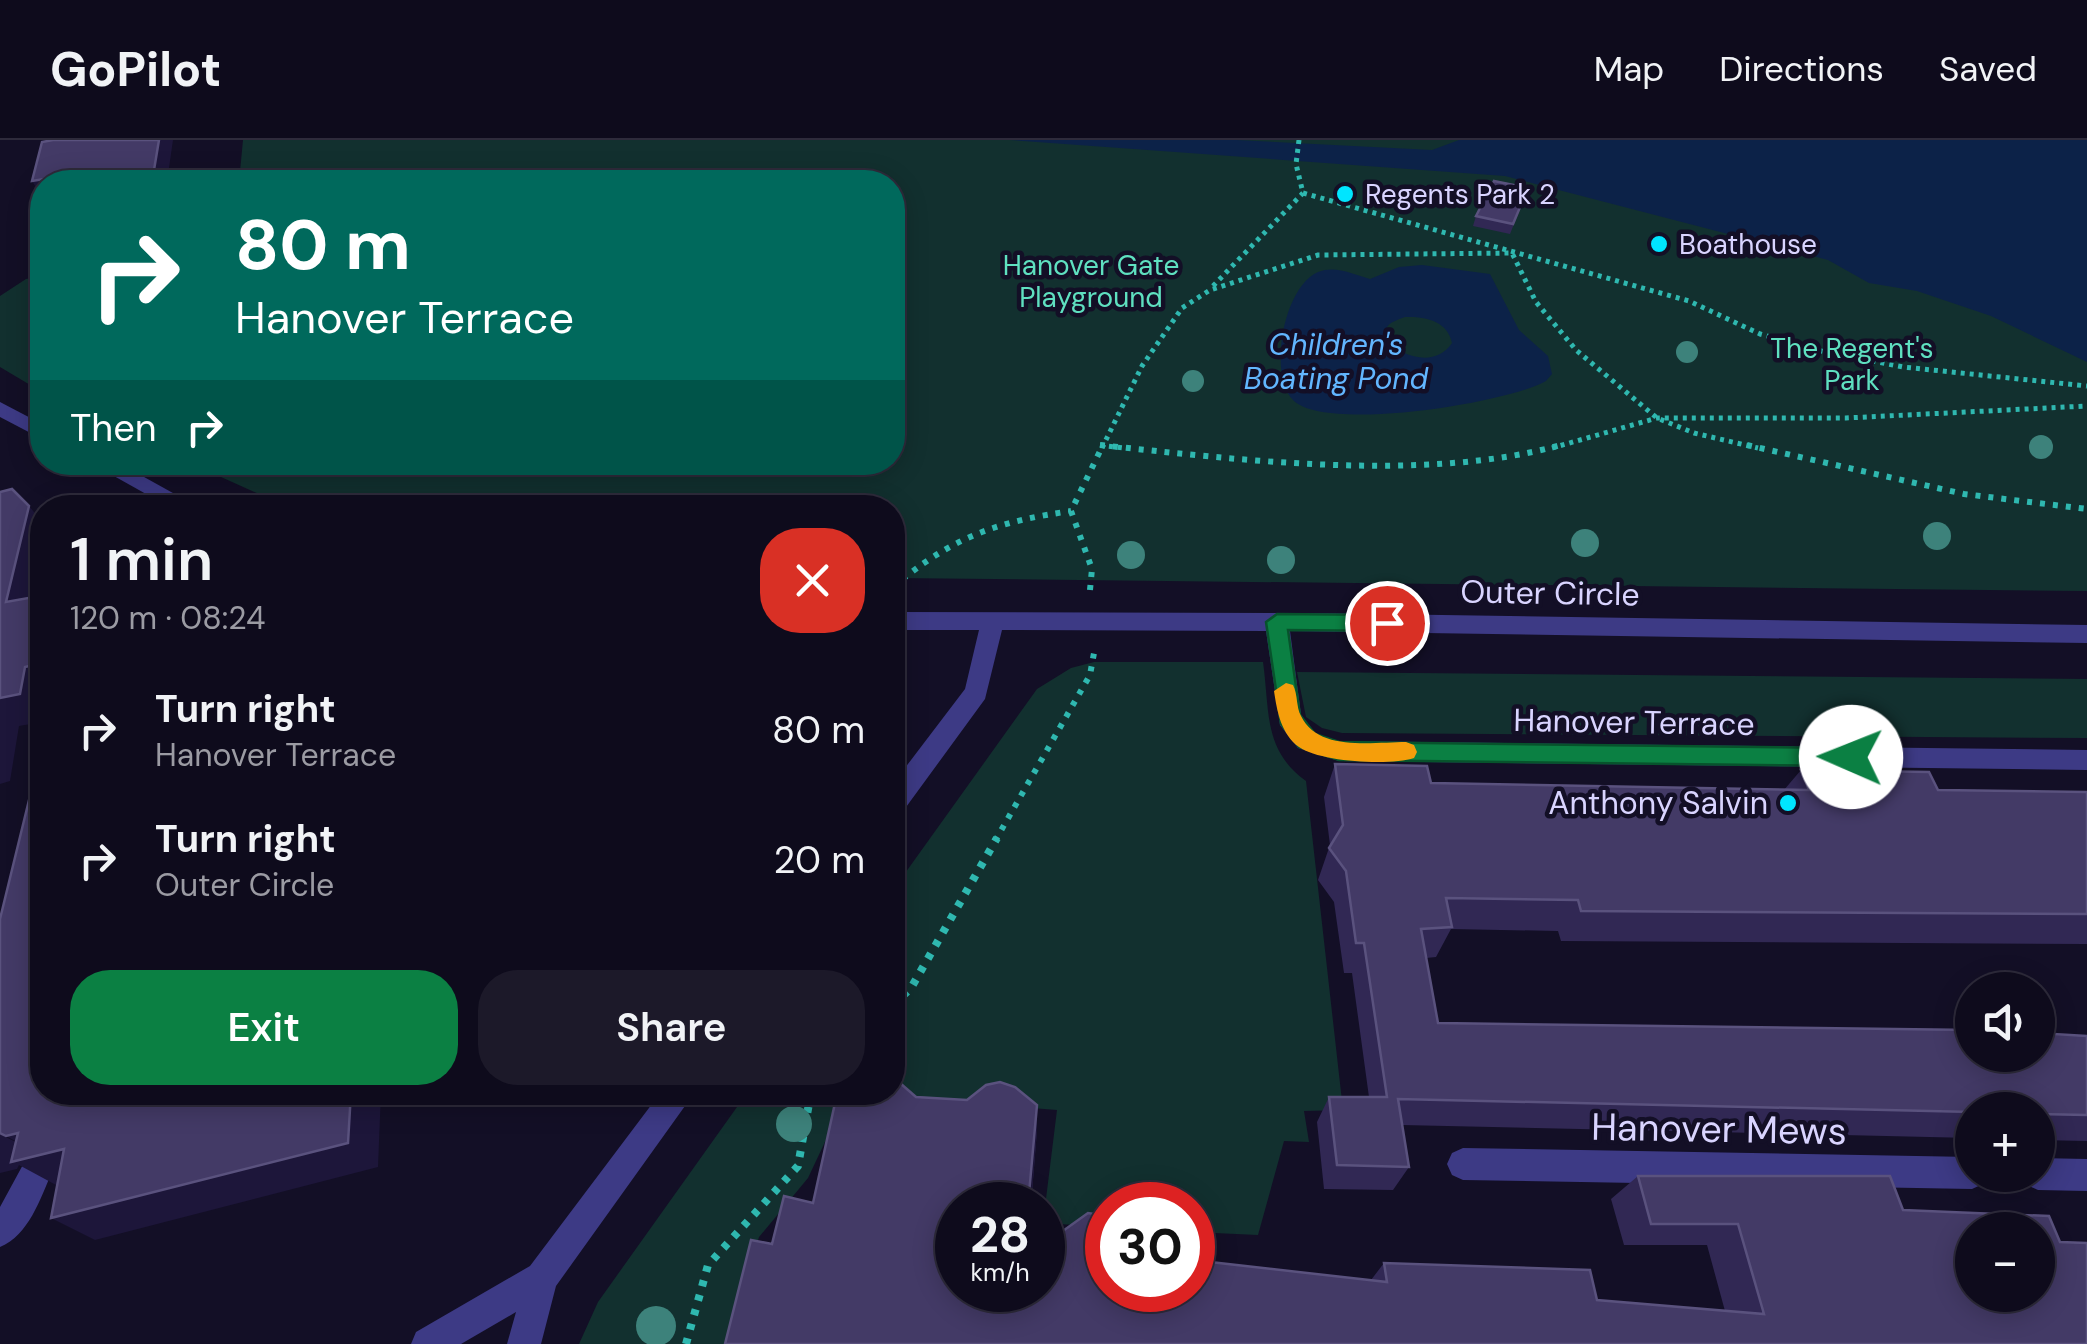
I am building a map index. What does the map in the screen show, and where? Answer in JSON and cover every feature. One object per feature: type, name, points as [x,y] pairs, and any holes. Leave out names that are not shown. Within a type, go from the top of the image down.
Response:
[{"type":"street","points":[[0,408],[30,425]]},
{"type":"street","points":[[125,475],[164,495]]},
{"type":"street","name":"Outer Circle","points":[[905,621],[1277,622],[2087,634]]},
{"type":"street","name":"Hanover Terrace","points":[[1277,622],[1289,718],[1307,740],[1339,751],[2087,760]]},
{"type":"street","points":[[905,788],[976,692],[992,623]]},
{"type":"street","points":[[524,1344],[542,1278],[670,1105]]},
{"type":"street","name":"Hanover Mews","points":[[1463,1164],[1955,1173]]},
{"type":"street","points":[[0,1231],[16,1212],[36,1172]]},
{"type":"street","points":[[2055,1174],[2087,1175]]},
{"type":"street","points":[[428,1344],[542,1278]]},
{"type":"path","points":[[1299,140],[1296,164],[1303,193]]},
{"type":"path","points":[[1303,193],[1689,301],[1760,334],[1822,352],[1903,367],[2087,386]]},
{"type":"path","points":[[1090,580],[1092,570],[1071,511],[1142,366],[1182,308],[1210,290],[1303,193]]},
{"type":"path","points":[[1210,290],[1318,255],[1512,253]]},
{"type":"path","points":[[1512,253],[1536,302],[1576,350],[1657,418],[1694,433],[1964,494],[2087,509]]},
{"type":"path","points":[[1100,445],[1237,460],[1436,465],[1547,449],[1657,418],[1846,418],[2087,406]]},
{"type":"path","points":[[905,577],[940,548],[997,522],[1071,511]]},
{"type":"path","points":[[905,994],[1094,662]]},
{"type":"path","points":[[686,1344],[708,1265],[798,1166],[809,1105]]},
{"type":"green space","name":"The Regent's Park","points":[[243,140],[2087,140],[2087,591],[905,578],[905,495],[261,495],[217,475],[905,475],[905,170],[240,170]]},
{"type":"green space","points":[[30,278],[30,385],[0,367],[0,296]]},
{"type":"green space","points":[[1094,662],[1263,662],[1275,743],[1292,769],[1306,781],[1343,1110],[1304,1111],[1309,1142],[1284,1141],[1258,1235],[1215,1233],[1215,1182],[1085,1182],[1085,1226],[1065,1224],[1065,1182],[1048,1182],[1057,1110],[905,1098],[905,873],[1037,689],[1071,668]]},
{"type":"green space","points":[[1297,672],[2087,679],[2087,738],[1342,733],[1322,728],[1306,717]]},
{"type":"green space","points":[[738,1105],[842,1105],[808,1178],[759,1237],[727,1344],[579,1344],[598,1302]]},
{"type":"water","points":[[1010,140],[1236,140],[1432,150],[1459,140],[2087,140],[2087,362],[1991,316],[1917,291],[1869,283],[1828,260],[1505,176]]},
{"type":"water","name":"Children's Boating Pond","points":[[1422,265],[1490,274],[1519,330],[1548,356],[1552,374],[1546,381],[1495,398],[1418,411],[1342,414],[1313,410],[1294,401],[1286,390],[1282,373],[1283,334],[1295,296],[1306,281],[1324,270],[1370,279],[1399,267]],"holes":[[[1405,317],[1428,319],[1441,325],[1452,343],[1445,351],[1428,358],[1401,351],[1385,340],[1385,330]]]},
{"type":"building","points":[[159,140],[154,170],[35,170],[42,142]]},
{"type":"building","points":[[1494,181],[1528,188],[1513,224],[1476,216]]},
{"type":"building","points":[[12,489],[29,506],[6,602],[30,598],[30,666],[25,667],[20,694],[0,698],[0,492]]},
{"type":"building","points":[[1335,764],[1427,766],[1431,783],[1809,790],[1801,770],[1929,772],[1938,790],[2087,792],[2087,914],[1581,911],[1578,900],[1446,898],[1452,927],[1421,929],[1438,1023],[1955,1030],[1955,1072],[2055,1072],[2055,1034],[2087,1036],[2087,1115],[2055,1114],[2055,1092],[1955,1092],[1955,1112],[1398,1099],[1409,1167],[1337,1165],[1329,1097],[1387,1097],[1364,943],[1356,943],[1346,871],[1329,848],[1343,825]]},
{"type":"building","points":[[30,796],[30,1105],[350,1105],[348,1143],[51,1218],[64,1149],[11,1162],[18,1133],[0,1133],[0,919]]},
{"type":"building","points":[[1000,1082],[1015,1087],[1037,1105],[1030,1182],[935,1182],[935,1312],[1065,1312],[1065,1230],[1085,1215],[1085,1312],[1215,1312],[1215,1263],[1387,1282],[1384,1263],[1590,1270],[1597,1300],[1764,1314],[1738,1224],[1651,1224],[1638,1176],[1890,1176],[1903,1210],[1955,1212],[1955,1312],[2055,1312],[2055,1230],[2060,1242],[2087,1243],[2087,1344],[725,1344],[751,1240],[772,1244],[784,1196],[813,1203],[835,1105],[905,1105],[905,1087],[916,1097],[967,1100],[986,1085]]},
{"type":"slow traffic","points":[[1286,691],[1289,718],[1307,740],[1339,751],[1406,752]]},
{"type":"place","name":"Regents Park 2","points":[[1345,194]]},
{"type":"place","name":"Boathouse","points":[[1659,244]]},
{"type":"place","name":"Anthony Salvin","points":[[1788,803]]},
{"type":"route","points":[[1387,623],[1277,622],[1289,718],[1307,740],[1339,751],[1851,757]]},
{"type":"park label","name":"Hanover Gate Playground","points":[[1091,281]]}]
